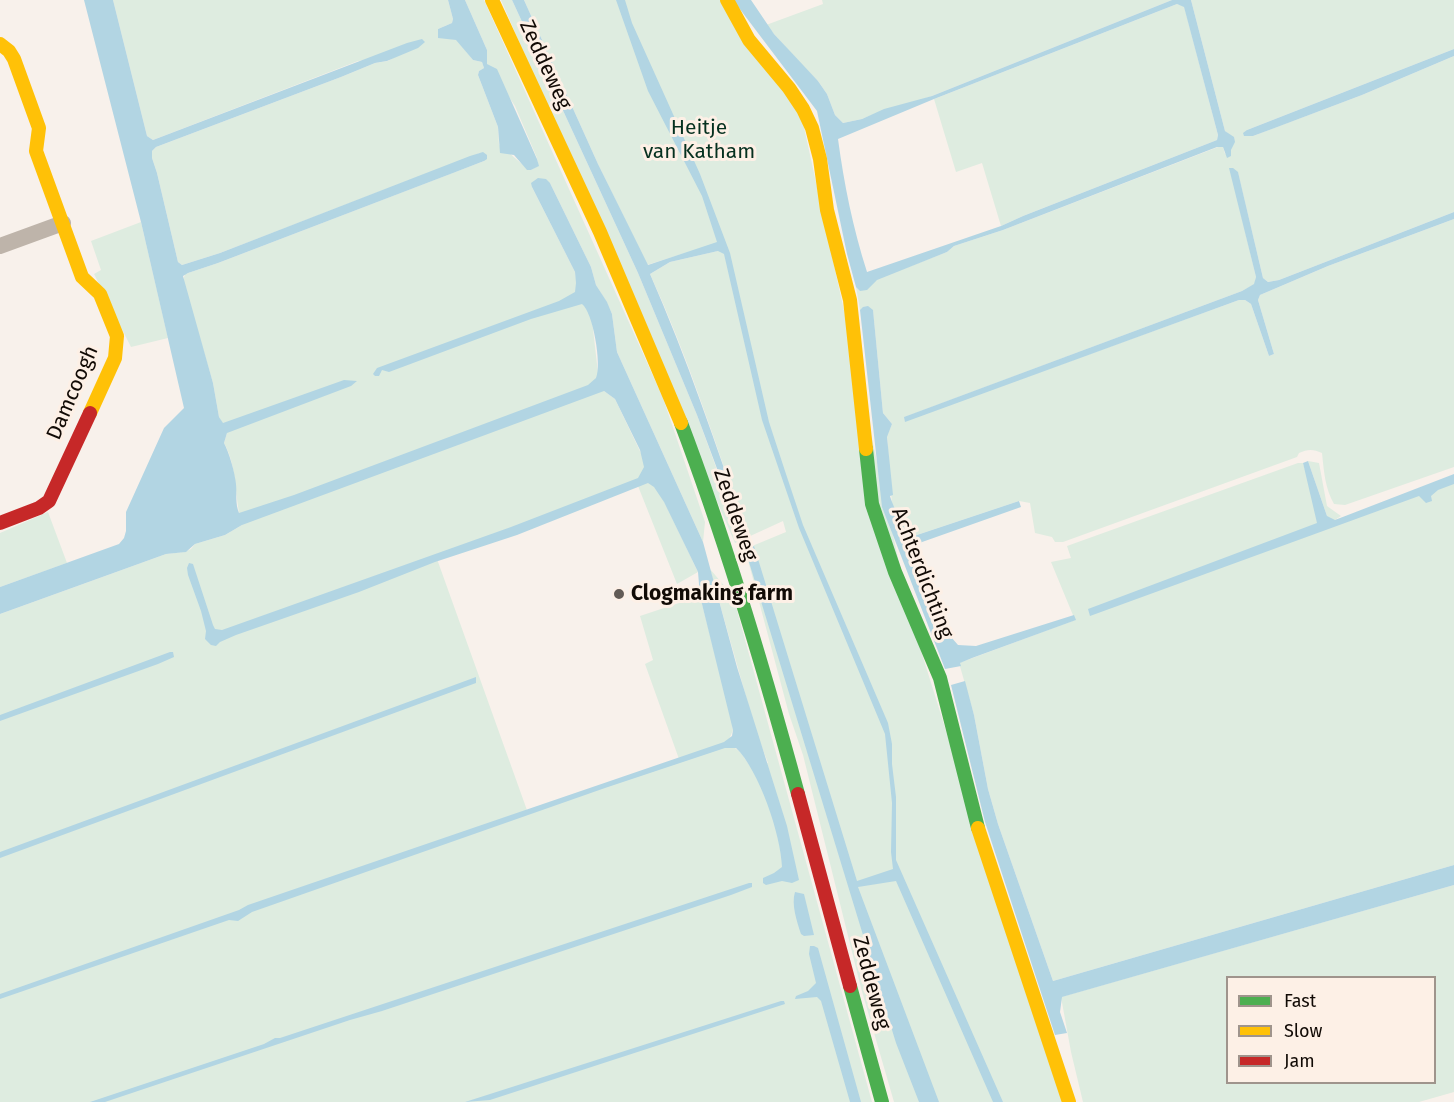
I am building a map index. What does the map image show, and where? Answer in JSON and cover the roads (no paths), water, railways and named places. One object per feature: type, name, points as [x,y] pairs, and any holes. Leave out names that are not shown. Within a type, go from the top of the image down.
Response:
[{"type":"street","name":"Zeddeweg","points":[[492,0],[629,296],[698,470],[763,668],[882,1102]]},
{"type":"street","name":"Achterdichting","points":[[727,0],[749,40],[789,88],[812,128],[820,159],[827,210],[850,300],[873,504],[895,572],[937,670],[975,819],[1069,1102]]},
{"type":"street","name":"Damcoogh","points":[[0,44],[9,51],[14,59],[39,128],[36,152],[82,277],[100,294],[117,336],[117,348],[110,368],[49,501],[39,508],[0,523]]},
{"type":"street","points":[[0,246],[63,223]]},
{"type":"water","points":[[84,0],[113,0],[147,136],[153,140],[407,43],[422,39],[425,42],[418,48],[387,61],[375,63],[156,147],[152,151],[152,158],[178,262],[182,265],[220,253],[470,156],[483,152],[487,155],[484,161],[183,276],[213,383],[219,417],[223,423],[344,380],[357,381],[351,386],[227,433],[224,443],[234,474],[239,513],[294,495],[588,385],[596,378],[598,362],[593,328],[590,317],[582,304],[531,319],[389,372],[382,370],[379,376],[373,374],[377,368],[559,301],[575,292],[575,272],[531,183],[538,178],[546,179],[550,183],[591,267],[596,285],[607,302],[612,314],[617,352],[703,542],[737,667],[787,826],[799,880],[792,883],[782,881],[766,885],[763,883],[763,878],[782,867],[778,838],[753,771],[736,748],[725,748],[252,912],[238,921],[229,920],[0,999],[0,994],[248,905],[724,742],[732,736],[733,730],[700,596],[698,572],[664,502],[654,487],[648,483],[517,535],[435,562],[359,592],[236,635],[216,646],[211,645],[205,639],[206,631],[201,611],[188,575],[189,563],[193,564],[213,625],[215,629],[222,630],[511,527],[638,478],[644,467],[640,450],[615,399],[604,391],[242,525],[225,535],[195,544],[186,552],[166,554],[0,614],[0,587],[119,544],[126,531],[126,512],[164,428],[184,408],[141,222]]},
{"type":"water","points":[[448,0],[465,0],[487,50],[487,64],[497,69],[539,166],[527,170],[514,155],[500,153],[498,127],[478,75],[479,71],[484,68],[482,62],[473,60],[456,40],[438,38],[438,29],[452,23]]},
{"type":"water","points":[[512,0],[524,0],[598,164],[648,265],[717,242],[702,196],[648,91],[616,0],[625,0],[632,23],[700,174],[730,253],[769,422],[803,525],[888,723],[896,797],[896,860],[1003,1102],[993,1102],[896,881],[858,887],[939,1102],[919,1102],[896,1043],[745,549],[754,546],[857,881],[893,869],[892,803],[885,734],[799,528],[762,420],[724,254],[718,251],[670,262],[650,274],[712,434],[746,532],[741,533],[697,415],[638,273]]},
{"type":"water","points":[[733,0],[751,0],[774,34],[818,81],[827,94],[835,115],[843,123],[932,96],[1172,0],[1191,0],[1225,131],[1234,137],[1235,142],[1231,156],[1227,158],[1223,147],[1217,147],[1003,230],[954,246],[947,252],[877,280],[867,290],[860,291],[856,287],[847,254],[817,111]],"holes":[[[1177,4],[1184,7],[1218,135],[1217,140],[1001,226],[867,272],[857,239],[838,139]]]},
{"type":"water","points":[[1454,49],[1454,56],[1362,95],[1253,136],[1244,136],[1243,133],[1247,130]]},
{"type":"water","points":[[1229,168],[1238,172],[1263,278],[1268,282],[1279,280],[1454,212],[1454,219],[1328,266],[1260,295],[1258,300],[1274,354],[1269,356],[1251,304],[1245,300],[1239,300],[905,422],[904,417],[1242,291],[1254,284],[1256,277]]},
{"type":"water","points":[[868,306],[873,310],[883,413],[892,424],[887,437],[893,495],[890,496],[908,534],[911,537],[1019,501],[1021,507],[908,547],[922,587],[940,622],[958,645],[976,646],[1074,615],[1076,620],[972,658],[960,663],[961,666],[945,669],[882,507],[860,310]]},
{"type":"water","points":[[1308,461],[1327,516],[1335,520],[1454,474],[1454,484],[1438,490],[1431,496],[1432,501],[1426,503],[1419,496],[1090,616],[1088,609],[1317,523],[1303,463]]},
{"type":"water","points":[[173,652],[174,657],[158,664],[0,721],[0,715]]},
{"type":"water","points":[[476,677],[476,683],[0,858],[0,852]]},
{"type":"water","points":[[965,681],[988,789],[998,824],[1053,981],[1454,865],[1454,885],[1062,997],[1060,1012],[1067,1033],[1055,1035],[985,822],[951,685]]},
{"type":"water","points":[[752,883],[752,887],[731,895],[382,1011],[105,1102],[90,1102],[264,1044],[275,1038]]},
{"type":"water","points":[[795,892],[804,894],[814,935],[801,934],[794,907]]},
{"type":"water","points":[[810,946],[818,948],[861,1102],[850,1102],[821,1001],[817,997],[795,999],[816,983],[809,954]]},
{"type":"water","points":[[781,1001],[785,1004],[490,1100],[465,1102]]},
{"type":"place","name":"Clogmaking farm","points":[[619,594]]},
{"type":"park label","name":"Heitje van Katham","points":[[699,140]]}]
